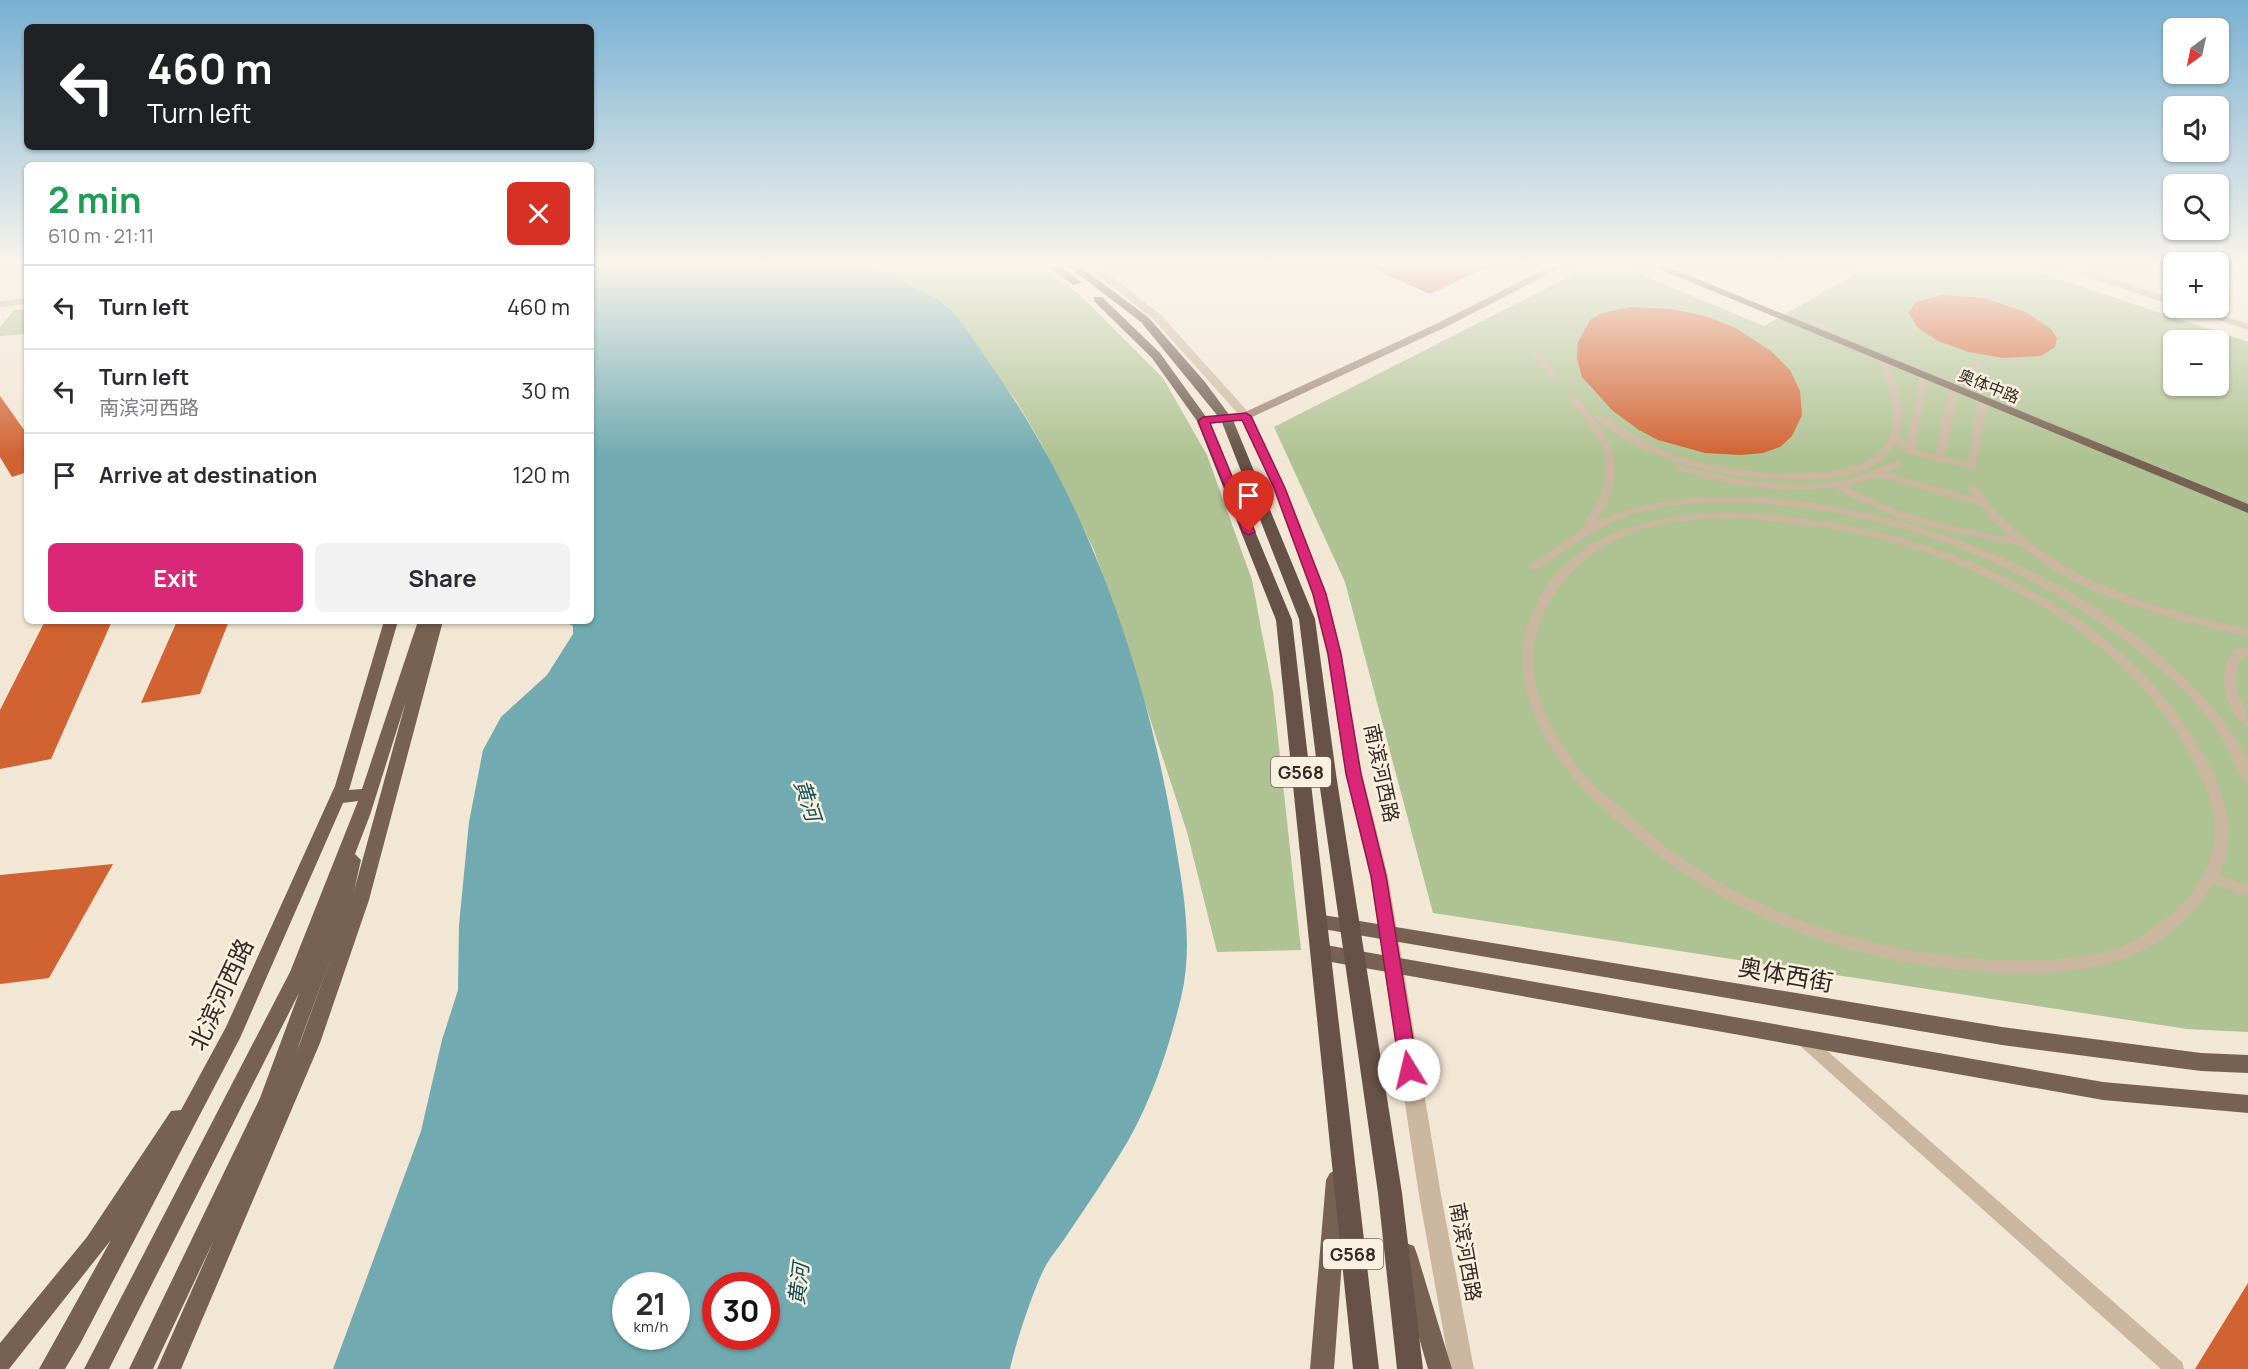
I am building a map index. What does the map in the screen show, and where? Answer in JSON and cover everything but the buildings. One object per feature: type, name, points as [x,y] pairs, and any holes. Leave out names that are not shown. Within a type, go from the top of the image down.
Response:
[{"type":"highway","name":"G568","points":[[1129,328],[1185,390],[1203,421],[1284,620],[1366,1369]]},
{"type":"highway","name":"G568","points":[[1152,328],[1202,385],[1227,420],[1307,619],[1354,959],[1390,1193],[1410,1369]]},
{"type":"main road","points":[[1203,421],[1246,416],[1436,328]]},
{"type":"main road","name":"奥体中路","points":[[1806,328],[1924,377],[1958,386],[1983,401],[2248,509]]},
{"type":"main road","name":"奥体中路","points":[[1821,328],[1958,386],[2248,498]]},
{"type":"main road","name":"北滨河西路","points":[[51,1369],[233,1032],[337,798],[390,624]]},
{"type":"main road","points":[[141,1369],[270,1100],[343,899],[362,814],[424,624]]},
{"type":"main road","points":[[169,1369],[310,1043],[360,900],[435,624]]},
{"type":"main road","points":[[337,798],[368,794]]},
{"type":"main road","points":[[96,1369],[124,1319],[299,974],[362,814]]},
{"type":"main road","name":"奥体西街","points":[[1317,921],[2002,1036],[2201,1062],[2248,1064]]},
{"type":"main road","points":[[1320,952],[2103,1091],[2248,1104]]},
{"type":"main road","points":[[0,1361],[95,1245],[233,1032]]},
{"type":"main road","points":[[1322,1369],[1341,1138]]},
{"type":"main road","points":[[1390,1193],[1440,1369]]},
{"type":"street","name":"南滨河西路","points":[[1167,328],[1246,416],[1280,488],[1320,594],[1334,654],[1354,774],[1378,876],[1430,1195],[1462,1369]]},
{"type":"street","points":[[1537,354],[1554,377]]},
{"type":"street","points":[[1599,421],[1632,440],[1672,458],[1719,470],[1777,476],[1827,475],[1863,467],[1886,452],[1894,435],[1897,405],[1895,389],[1883,360]]},
{"type":"street","points":[[1939,459],[1958,386],[1978,364]]},
{"type":"street","points":[[1910,452],[1924,377]]},
{"type":"street","points":[[1572,397],[1631,446],[1672,466],[1709,477],[1752,485],[1836,484],[1881,474],[1898,464]]},
{"type":"street","points":[[1894,435],[1910,452],[1972,466],[1983,401]]},
{"type":"street","points":[[1585,530],[1602,506],[1610,488],[1609,456],[1599,421]]},
{"type":"street","points":[[1765,466],[1777,476]]},
{"type":"street","points":[[1881,474],[1982,502]]},
{"type":"street","points":[[1932,488],[1934,476]]},
{"type":"street","points":[[1836,484],[1857,497],[1884,508],[1981,536],[2025,543]]},
{"type":"street","points":[[1972,487],[1982,502],[2025,543],[2044,558],[2083,580],[2142,605],[2205,624],[2248,633]]},
{"type":"street","points":[[1533,567],[1585,530],[1624,513],[1674,502],[1729,499],[1786,501],[1840,509],[1928,534],[2019,572],[2062,593],[2108,621],[2163,663],[2211,712],[2237,751],[2248,777]]},
{"type":"street","points":[[1730,514],[1804,519],[1870,532],[1944,556],[2031,595],[2088,633],[2143,680],[2192,742],[2216,794],[2222,846],[2209,877],[2186,912],[2135,947],[2061,966],[1976,968],[1888,953],[1781,919],[1703,879],[1636,830],[1580,779],[1538,708],[1528,673],[1531,632],[1539,609],[1548,591],[1570,564],[1618,534],[1672,519],[1730,514]]},
{"type":"street","points":[[2248,650],[2236,655],[2228,669],[2229,687],[2240,713],[2248,722]]},
{"type":"street","points":[[2209,877],[2248,891]]},
{"type":"street","points":[[1803,1039],[2175,1369]]},
{"type":"green space","points":[[0,328],[24,328],[24,334],[0,336]]},
{"type":"green space","points":[[963,328],[1113,328],[1163,378],[1207,455],[1252,580],[1273,692],[1301,950],[1217,952],[1187,832],[1094,550],[1041,443],[1017,402]]},
{"type":"green space","points":[[1469,328],[2205,328],[2212,330],[2163,330],[2163,396],[2229,396],[2229,336],[2248,342],[2248,1032],[2187,1029],[1433,913],[1345,582],[1274,427]]},
{"type":"water","name":"黄河","points":[[594,328],[965,328],[1022,412],[1054,468],[1107,585],[1147,708],[1162,771],[1181,876],[1186,916],[1187,957],[1181,998],[1166,1053],[1145,1107],[1128,1141],[1044,1269],[1025,1318],[1010,1369],[333,1369],[421,1131],[442,1040],[458,990],[459,925],[469,822],[483,750],[501,717],[547,675],[573,634],[573,626],[569,624],[594,624]]},
{"type":"route","points":[[1249,532],[1203,421],[1246,416],[1280,488],[1320,594],[1334,654],[1354,774],[1378,876],[1409,1070]]}]
